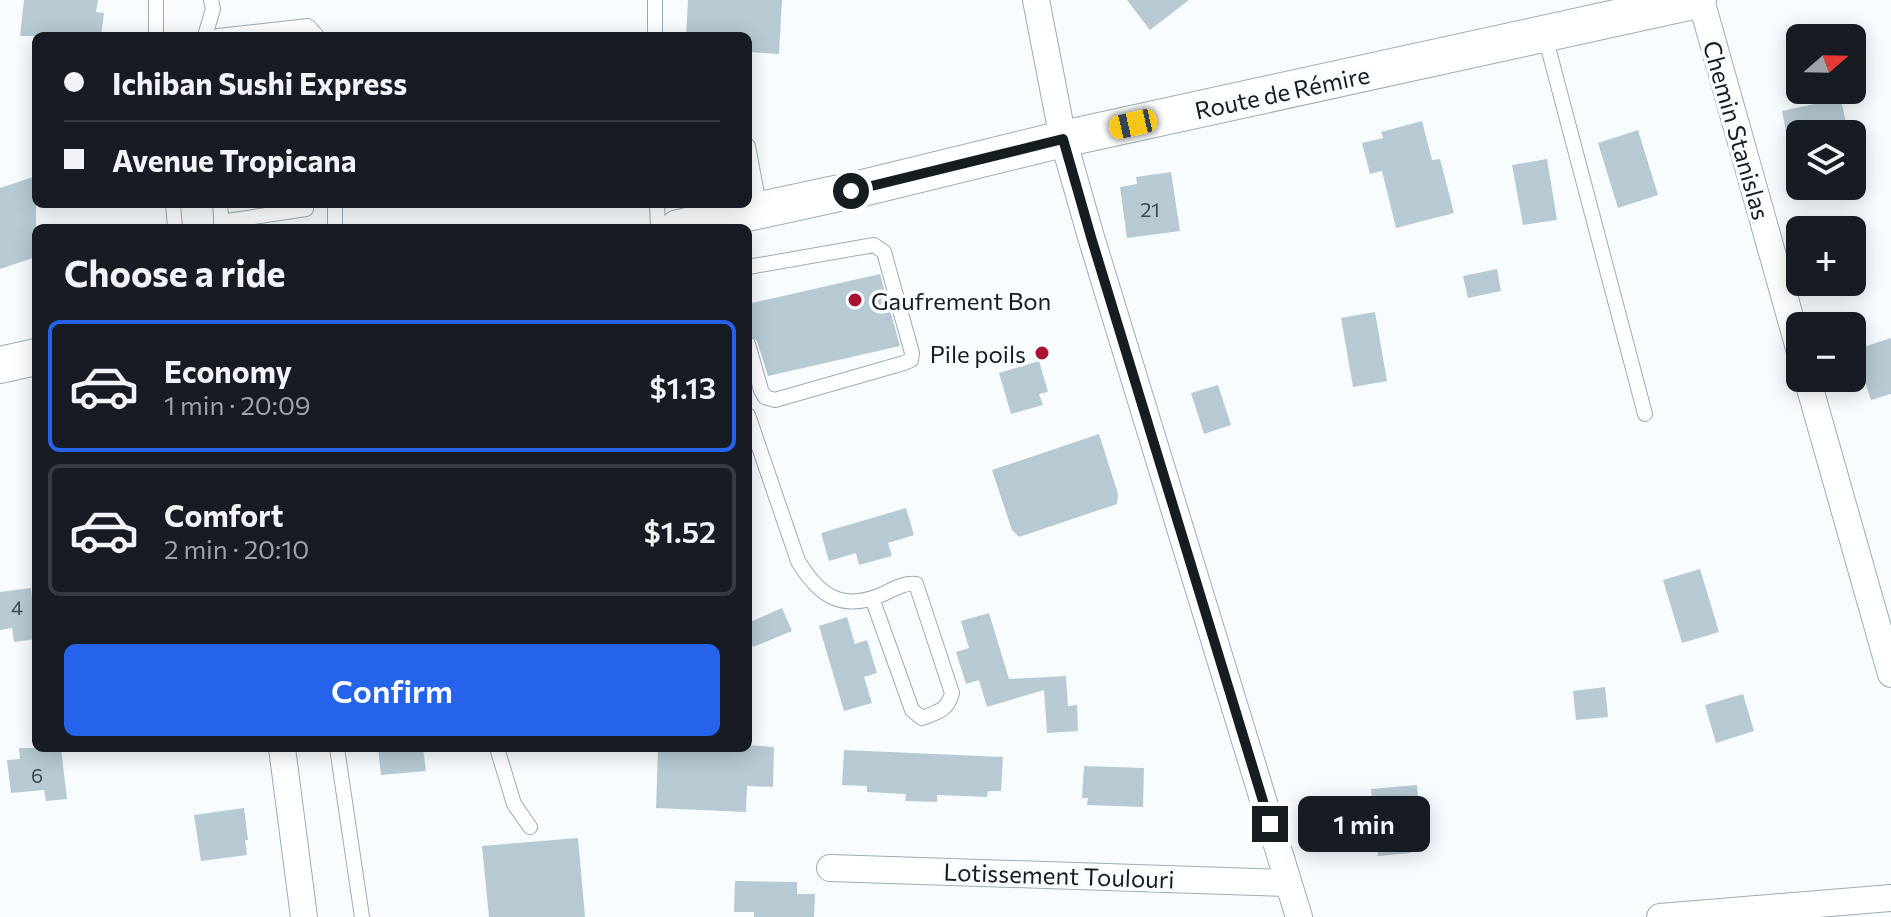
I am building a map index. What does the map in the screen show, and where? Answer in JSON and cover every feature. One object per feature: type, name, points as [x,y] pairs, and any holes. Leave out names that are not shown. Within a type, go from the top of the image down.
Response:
[{"type":"main road","name":"Route de Rémire","points":[[704,221],[1700,0]]},
{"type":"main road","points":[[0,365],[32,358]]},
{"type":"street","points":[[1036,0],[1063,139],[1091,237],[1299,917]]},
{"type":"street","name":"Chemin Stanislas","points":[[1700,0],[1789,312]]},
{"type":"street","points":[[1811,392],[1891,674]]},
{"type":"street","points":[[283,752],[304,917]]},
{"type":"street","name":"Lotissement Toulouri","points":[[830,868],[1288,883]]},
{"type":"street","points":[[1660,917],[1891,898]]},
{"type":"lane","points":[[156,0],[156,32]]},
{"type":"lane","points":[[206,32],[213,9],[211,0]]},
{"type":"lane","points":[[655,0],[655,32]]},
{"type":"lane","points":[[254,32],[308,26],[313,32]]},
{"type":"lane","points":[[1544,34],[1645,414]]},
{"type":"lane","points":[[668,208],[704,221]]},
{"type":"lane","points":[[227,224],[306,209]]},
{"type":"lane","points":[[752,266],[874,245],[884,252],[912,353],[911,360],[904,363],[775,400],[765,397],[761,390],[752,358]]},
{"type":"lane","points":[[752,427],[798,561],[810,581],[828,598],[840,601],[872,598],[908,583],[916,584],[952,693],[950,704],[943,710],[922,718],[912,710],[872,598]]},
{"type":"lane","points":[[338,752],[362,917]]},
{"type":"lane","points":[[498,752],[514,804],[530,827]]},
{"type":"building","points":[[24,0],[98,0],[96,12],[104,13],[102,32],[32,32],[32,36],[20,36]]},
{"type":"building","points":[[688,0],[782,0],[779,54],[752,52],[752,32],[686,32]]},
{"type":"building","points":[[1127,0],[1189,0],[1150,30]]},
{"type":"building","points":[[1814,104],[1842,104],[1845,120],[1786,120],[1786,131],[1782,111]]},
{"type":"building","points":[[1422,121],[1432,160],[1440,159],[1454,213],[1396,228],[1382,171],[1370,174],[1362,143],[1383,138],[1381,132]]},
{"type":"building","points":[[1638,130],[1658,195],[1618,208],[1598,143]]},
{"type":"building","points":[[1547,159],[1557,220],[1523,225],[1512,165]]},
{"type":"building","points":[[1171,172],[1180,231],[1127,238],[1120,187],[1137,184],[1136,177]]},
{"type":"building","points":[[32,177],[32,208],[36,208],[36,224],[32,224],[32,258],[0,269],[0,188]]},
{"type":"building","points":[[1497,269],[1501,291],[1468,298],[1463,276]]},
{"type":"building","points":[[880,274],[900,346],[768,376],[757,341],[752,337],[752,303]]},
{"type":"building","points":[[1375,312],[1387,381],[1353,387],[1341,318]]},
{"type":"building","points":[[1891,338],[1891,394],[1871,400],[1866,385],[1866,346]]},
{"type":"building","points":[[1039,361],[1048,392],[1039,394],[1043,405],[1011,414],[999,373]]},
{"type":"building","points":[[1218,385],[1231,425],[1204,434],[1191,393]]},
{"type":"building","points":[[1099,434],[1118,494],[1117,504],[1019,537],[1012,530],[992,470]]},
{"type":"building","points":[[906,508],[914,535],[888,543],[892,556],[859,565],[856,553],[829,561],[821,533]]},
{"type":"building","points":[[1700,569],[1719,632],[1682,643],[1663,580]]},
{"type":"building","points":[[31,588],[32,640],[14,642],[12,628],[0,630],[0,592]]},
{"type":"building","points":[[782,608],[792,631],[753,647],[752,621]]},
{"type":"building","points":[[989,613],[1009,679],[1066,676],[1068,706],[1077,705],[1078,731],[1047,733],[1044,690],[987,707],[979,680],[966,684],[956,652],[969,648],[961,621]]},
{"type":"building","points":[[847,617],[855,644],[867,640],[877,673],[864,677],[872,703],[844,711],[819,626]]},
{"type":"building","points":[[1605,687],[1608,717],[1576,720],[1573,691]]},
{"type":"building","points":[[1743,694],[1754,731],[1716,743],[1705,705]]},
{"type":"building","points":[[752,745],[774,747],[773,787],[747,786],[746,812],[656,808],[658,752],[752,752]]},
{"type":"building","points":[[19,748],[32,748],[32,752],[61,752],[67,799],[46,801],[44,790],[11,793],[7,760],[20,759]]},
{"type":"building","points":[[844,750],[1003,757],[1001,791],[988,791],[987,797],[937,795],[937,802],[905,801],[906,794],[867,792],[867,786],[842,785]]},
{"type":"building","points":[[378,752],[424,752],[426,771],[381,775]]},
{"type":"building","points":[[1084,766],[1144,768],[1143,807],[1087,805],[1088,798],[1082,798]]},
{"type":"building","points":[[1417,785],[1421,830],[1409,831],[1411,853],[1378,856],[1371,789]]},
{"type":"building","points":[[244,808],[247,855],[201,861],[194,815]]},
{"type":"building","points":[[578,838],[585,917],[489,917],[482,846]]},
{"type":"building","points":[[735,881],[797,882],[797,894],[815,894],[814,917],[754,917],[754,912],[734,912]]},
{"type":"place","name":"Gaufrement Bon","points":[[855,300]]},
{"type":"place","name":"Pile poils","points":[[1042,353]]},
{"type":"route","points":[[851,191],[1063,139],[1270,824]]}]
